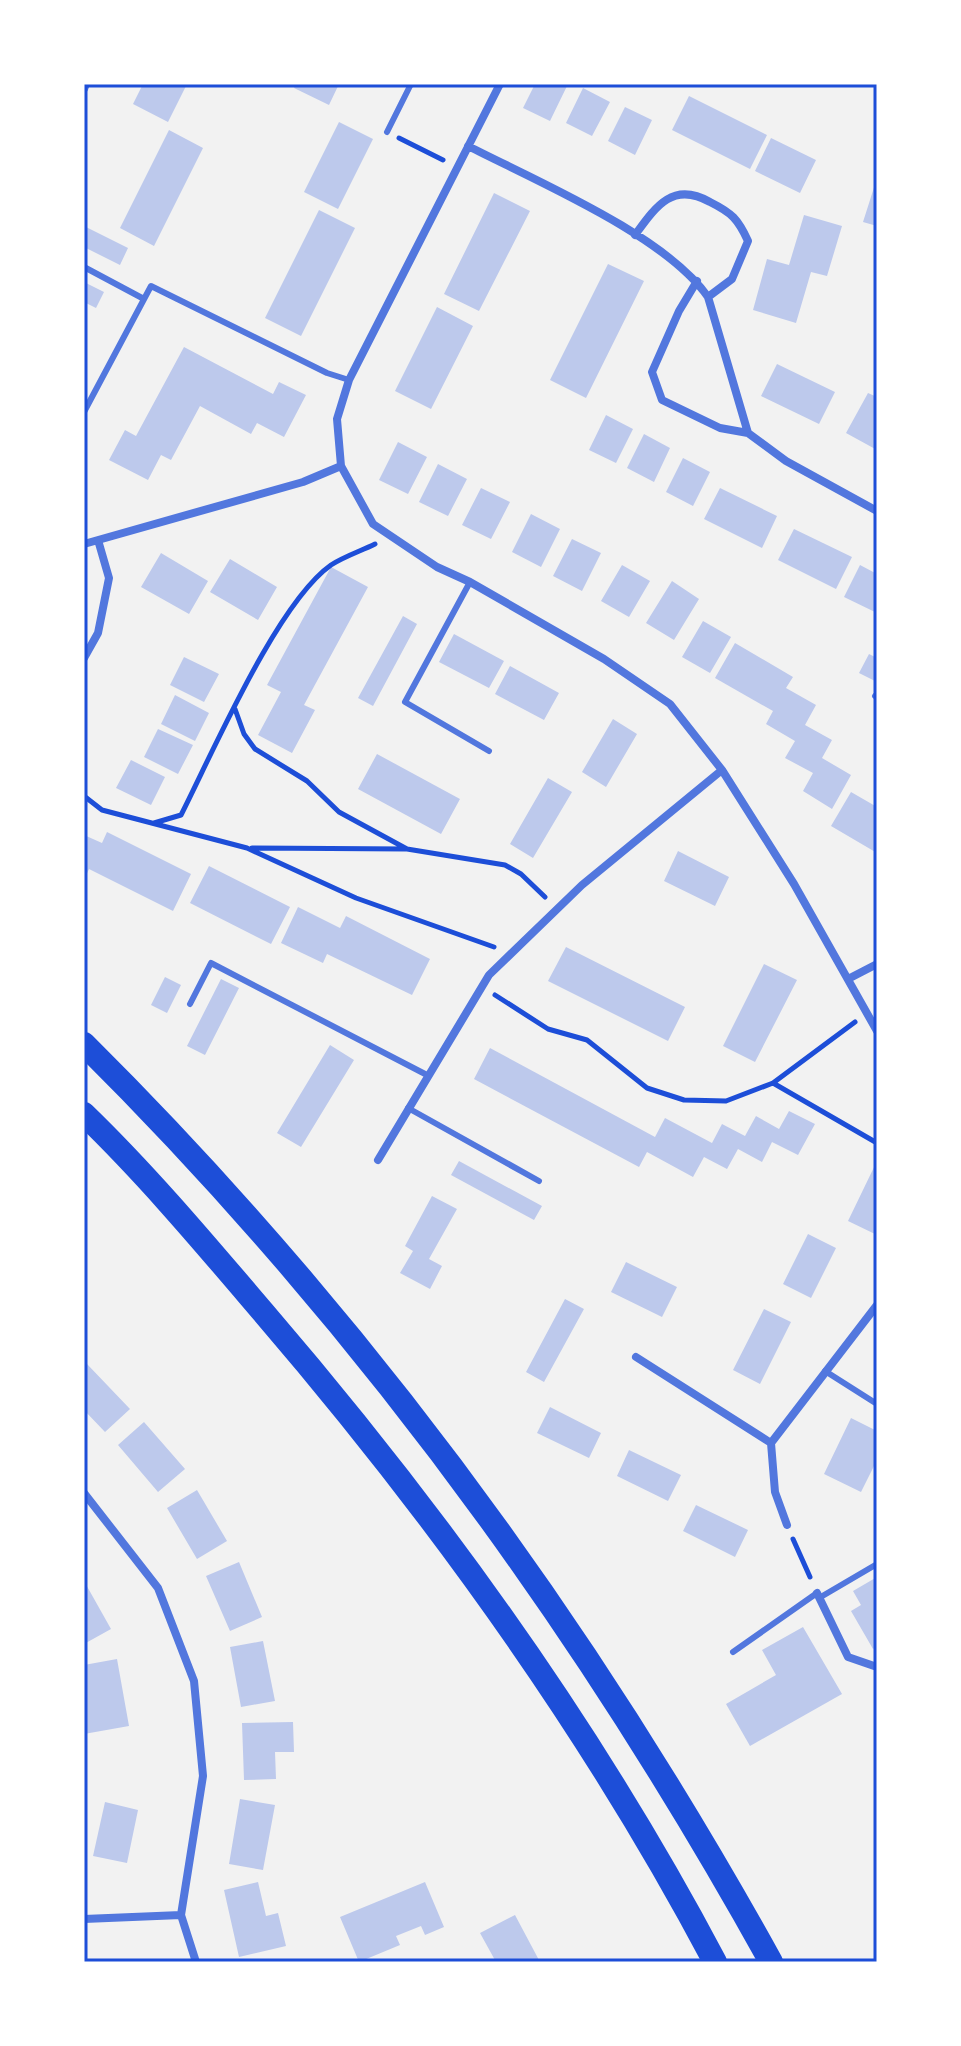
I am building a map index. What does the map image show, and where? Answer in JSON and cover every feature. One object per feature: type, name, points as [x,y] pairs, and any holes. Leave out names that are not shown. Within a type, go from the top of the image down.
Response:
[{"type":"highway","points":[[84,1044],[242,1210],[384,1378],[455,1469],[660,1767],[771,1962]]},
{"type":"highway","points":[[84,1114],[204,1243],[407,1489],[573,1725],[715,1962]]},
{"type":"street","points":[[500,84],[349,380],[337,419],[341,466],[373,524],[437,567],[470,582],[604,659],[670,704],[722,770],[877,1031]]},
{"type":"street","points":[[468,146],[635,235],[697,281],[708,297],[748,433]]},
{"type":"street","points":[[635,235],[650,213],[671,196],[694,193],[736,216],[748,241],[732,279],[708,297]]},
{"type":"street","points":[[697,281],[679,311],[652,372],[662,400],[720,428],[748,433],[786,461],[877,511]]},
{"type":"street","points":[[84,544],[303,482],[341,466]]},
{"type":"street","points":[[84,658],[98,633],[109,578],[98,540]]},
{"type":"street","points":[[378,1160],[481,985],[557,909],[722,770]]},
{"type":"street","points":[[848,979],[877,964]]},
{"type":"street","points":[[787,1525],[775,1492],[771,1443],[877,1305]]},
{"type":"street","points":[[636,1357],[771,1443]]},
{"type":"street","points":[[84,1493],[158,1588],[194,1681],[203,1776],[181,1915],[196,1962]]},
{"type":"street","points":[[818,1595],[848,1657],[877,1667]]},
{"type":"street","points":[[84,1919],[181,1915]]},
{"type":"lane","points":[[387,132],[411,84]]},
{"type":"lane","points":[[84,267],[144,299]]},
{"type":"lane","points":[[84,412],[151,286],[327,373],[349,380]]},
{"type":"lane","points":[[470,582],[405,702],[489,751]]},
{"type":"lane","points":[[190,1004],[211,963],[427,1075]]},
{"type":"lane","points":[[408,1108],[539,1181]]},
{"type":"lane","points":[[825,1371],[877,1404]]},
{"type":"lane","points":[[733,1652],[818,1595],[877,1564]]},
{"type":"path","points":[[387,132],[457,168]]},
{"type":"path","points":[[154,823],[181,815],[259,662],[312,584],[331,565],[391,536]]},
{"type":"path","points":[[235,709],[244,734],[255,749],[307,781],[339,812],[407,849]]},
{"type":"path","points":[[84,796],[102,810],[247,848],[356,898],[511,953]]},
{"type":"path","points":[[247,848],[407,849],[505,865],[521,874],[557,909]]},
{"type":"path","points":[[481,985],[548,1029],[587,1040],[647,1088],[684,1100],[726,1101],[773,1083],[846,1026],[868,1015]]},
{"type":"path","points":[[773,1083],[877,1143]]},
{"type":"path","points":[[787,1525],[818,1595]]},
{"type":"building","points":[[143,84],[187,84],[168,122],[133,104]]},
{"type":"building","points":[[296,84],[339,84],[329,105],[294,88]]},
{"type":"building","points":[[535,84],[567,86],[550,121],[523,108]]},
{"type":"building","points":[[583,88],[610,102],[592,136],[566,123]]},
{"type":"building","points":[[689,96],[767,135],[750,169],[672,130]]},
{"type":"building","points":[[625,107],[652,120],[635,155],[608,141]]},
{"type":"building","points":[[339,122],[373,139],[338,209],[304,192]]},
{"type":"building","points":[[169,130],[203,148],[154,246],[120,228]]},
{"type":"building","points":[[771,138],[816,160],[800,193],[755,171]]},
{"type":"building","points":[[877,178],[877,226],[863,222]]},
{"type":"building","points":[[494,193],[530,211],[479,311],[444,294]]},
{"type":"building","points":[[319,210],[355,228],[301,336],[265,318]]},
{"type":"building","points":[[804,215],[842,226],[827,276],[811,272],[796,323],[753,310],[767,259],[789,265]]},
{"type":"building","points":[[84,226],[128,248],[120,265],[84,247]]},
{"type":"building","points":[[608,264],[644,281],[586,398],[550,380]]},
{"type":"building","points":[[84,282],[104,292],[96,308],[84,302]]},
{"type":"building","points":[[437,307],[473,326],[431,409],[395,391]]},
{"type":"building","points":[[184,347],[273,394],[279,382],[306,395],[284,437],[257,423],[251,434],[200,406],[171,460],[161,455],[148,480],[109,460],[125,430],[136,436]]},
{"type":"building","points":[[777,364],[835,392],[819,424],[761,396]]},
{"type":"building","points":[[868,393],[877,397],[877,450],[846,433]]},
{"type":"building","points":[[606,415],[633,429],[616,463],[589,450]]},
{"type":"building","points":[[644,434],[670,448],[654,482],[627,468]]},
{"type":"building","points":[[398,442],[427,457],[408,494],[379,480]]},
{"type":"building","points":[[683,458],[710,472],[693,506],[666,492]]},
{"type":"building","points":[[438,464],[467,479],[448,516],[419,502]]},
{"type":"building","points":[[481,488],[510,502],[491,539],[462,525]]},
{"type":"building","points":[[720,488],[777,516],[762,548],[704,519]]},
{"type":"building","points":[[531,514],[560,529],[541,567],[512,552]]},
{"type":"building","points":[[794,529],[852,557],[836,589],[778,560]]},
{"type":"building","points":[[572,539],[601,553],[582,591],[553,576]]},
{"type":"building","points":[[161,553],[208,581],[189,614],[141,587]]},
{"type":"building","points":[[230,559],[277,587],[258,620],[210,592]]},
{"type":"building","points":[[622,565],[650,581],[629,617],[601,601]]},
{"type":"building","points":[[860,565],[877,574],[877,613],[844,597]]},
{"type":"building","points":[[331,567],[368,587],[304,705],[315,710],[292,753],[258,735],[281,692],[267,685]]},
{"type":"building","points":[[672,581],[699,599],[674,640],[646,623]]},
{"type":"building","points":[[403,616],[417,624],[373,706],[358,698]]},
{"type":"building","points":[[703,621],[731,637],[710,673],[682,657]]},
{"type":"building","points":[[454,634],[504,661],[489,688],[439,662]]},
{"type":"building","points":[[735,643],[793,677],[786,688],[816,705],[805,725],[832,740],[822,758],[851,775],[832,809],[803,791],[813,773],[785,758],[795,741],[766,724],[773,711],[715,678]]},
{"type":"building","points":[[869,654],[877,658],[877,682],[859,673]]},
{"type":"building","points":[[184,657],[219,674],[204,702],[170,685]]},
{"type":"building","points":[[510,666],[559,693],[544,720],[495,694]]},
{"type":"building","points":[[175,695],[209,713],[195,741],[161,724]]},
{"type":"building","points":[[613,719],[637,734],[606,787],[582,772]]},
{"type":"building","points":[[158,729],[193,745],[178,774],[144,757]]},
{"type":"building","points":[[377,754],[460,799],[441,834],[358,789]]},
{"type":"building","points":[[131,760],[165,777],[151,805],[116,788]]},
{"type":"building","points":[[548,778],[572,792],[533,858],[510,844]]},
{"type":"building","points":[[851,792],[877,807],[877,853],[831,826]]},
{"type":"building","points":[[107,832],[191,874],[173,911],[89,869],[84,880],[84,835],[102,843]]},
{"type":"building","points":[[678,851],[729,877],[715,906],[664,881]]},
{"type":"building","points":[[209,866],[290,907],[271,944],[190,903]]},
{"type":"building","points":[[298,907],[340,928],[346,916],[430,959],[412,995],[327,954],[323,963],[281,943]]},
{"type":"building","points":[[566,947],[685,1007],[668,1041],[548,981]]},
{"type":"building","points":[[764,964],[797,980],[755,1062],[723,1046]]},
{"type":"building","points":[[165,977],[181,985],[167,1013],[151,1005]]},
{"type":"building","points":[[221,979],[239,988],[205,1055],[187,1046]]},
{"type":"building","points":[[330,1045],[354,1060],[301,1147],[277,1133]]},
{"type":"building","points":[[490,1048],[655,1137],[665,1118],[712,1143],[722,1124],[745,1136],[756,1116],[779,1129],[789,1111],[815,1124],[798,1155],[772,1142],[762,1162],[738,1149],[727,1169],[704,1157],[693,1177],[647,1152],[639,1167],[474,1079]]},
{"type":"building","points":[[459,1161],[542,1206],[534,1220],[451,1175]]},
{"type":"building","points":[[877,1161],[877,1235],[848,1221]]},
{"type":"building","points":[[432,1196],[457,1209],[429,1259],[442,1266],[430,1289],[400,1273],[413,1251],[405,1246]]},
{"type":"building","points":[[808,1234],[836,1248],[811,1298],[783,1284]]},
{"type":"building","points":[[626,1262],[677,1287],[662,1317],[611,1292]]},
{"type":"building","points":[[565,1299],[584,1309],[544,1382],[526,1372]]},
{"type":"building","points":[[764,1309],[791,1322],[760,1384],[733,1370]]},
{"type":"building","points":[[87,1364],[130,1409],[105,1432],[84,1410]]},
{"type":"building","points":[[550,1407],[601,1433],[589,1458],[537,1433]]},
{"type":"building","points":[[851,1418],[877,1431],[877,1460],[861,1492],[824,1474]]},
{"type":"building","points":[[144,1422],[185,1469],[158,1492],[118,1445]]},
{"type":"building","points":[[629,1450],[681,1475],[668,1501],[617,1476]]},
{"type":"building","points":[[197,1490],[227,1541],[197,1559],[167,1508]]},
{"type":"building","points":[[696,1505],[748,1530],[735,1557],[683,1531]]},
{"type":"building","points":[[239,1562],[262,1617],[230,1631],[206,1576]]},
{"type":"building","points":[[877,1577],[877,1646],[873,1649],[851,1611],[861,1605],[853,1591]]},
{"type":"building","points":[[84,1581],[111,1629],[84,1644]]},
{"type":"building","points":[[803,1627],[842,1694],[750,1746],[726,1704],[776,1675],[762,1650]]},
{"type":"building","points":[[263,1641],[275,1701],[241,1707],[230,1647]]},
{"type":"building","points":[[117,1659],[129,1726],[84,1734],[84,1665]]},
{"type":"building","points":[[293,1722],[294,1752],[275,1752],[276,1779],[244,1780],[242,1723]]},
{"type":"building","points":[[240,1799],[275,1805],[263,1870],[229,1864]]},
{"type":"building","points":[[105,1802],[138,1810],[127,1863],[93,1856]]},
{"type":"building","points":[[258,1882],[266,1916],[278,1913],[286,1946],[239,1957],[224,1890]]},
{"type":"building","points":[[425,1882],[444,1927],[425,1935],[421,1926],[396,1936],[400,1945],[359,1962],[340,1917]]},
{"type":"building","points":[[515,1915],[540,1962],[496,1962],[480,1933]]}]
